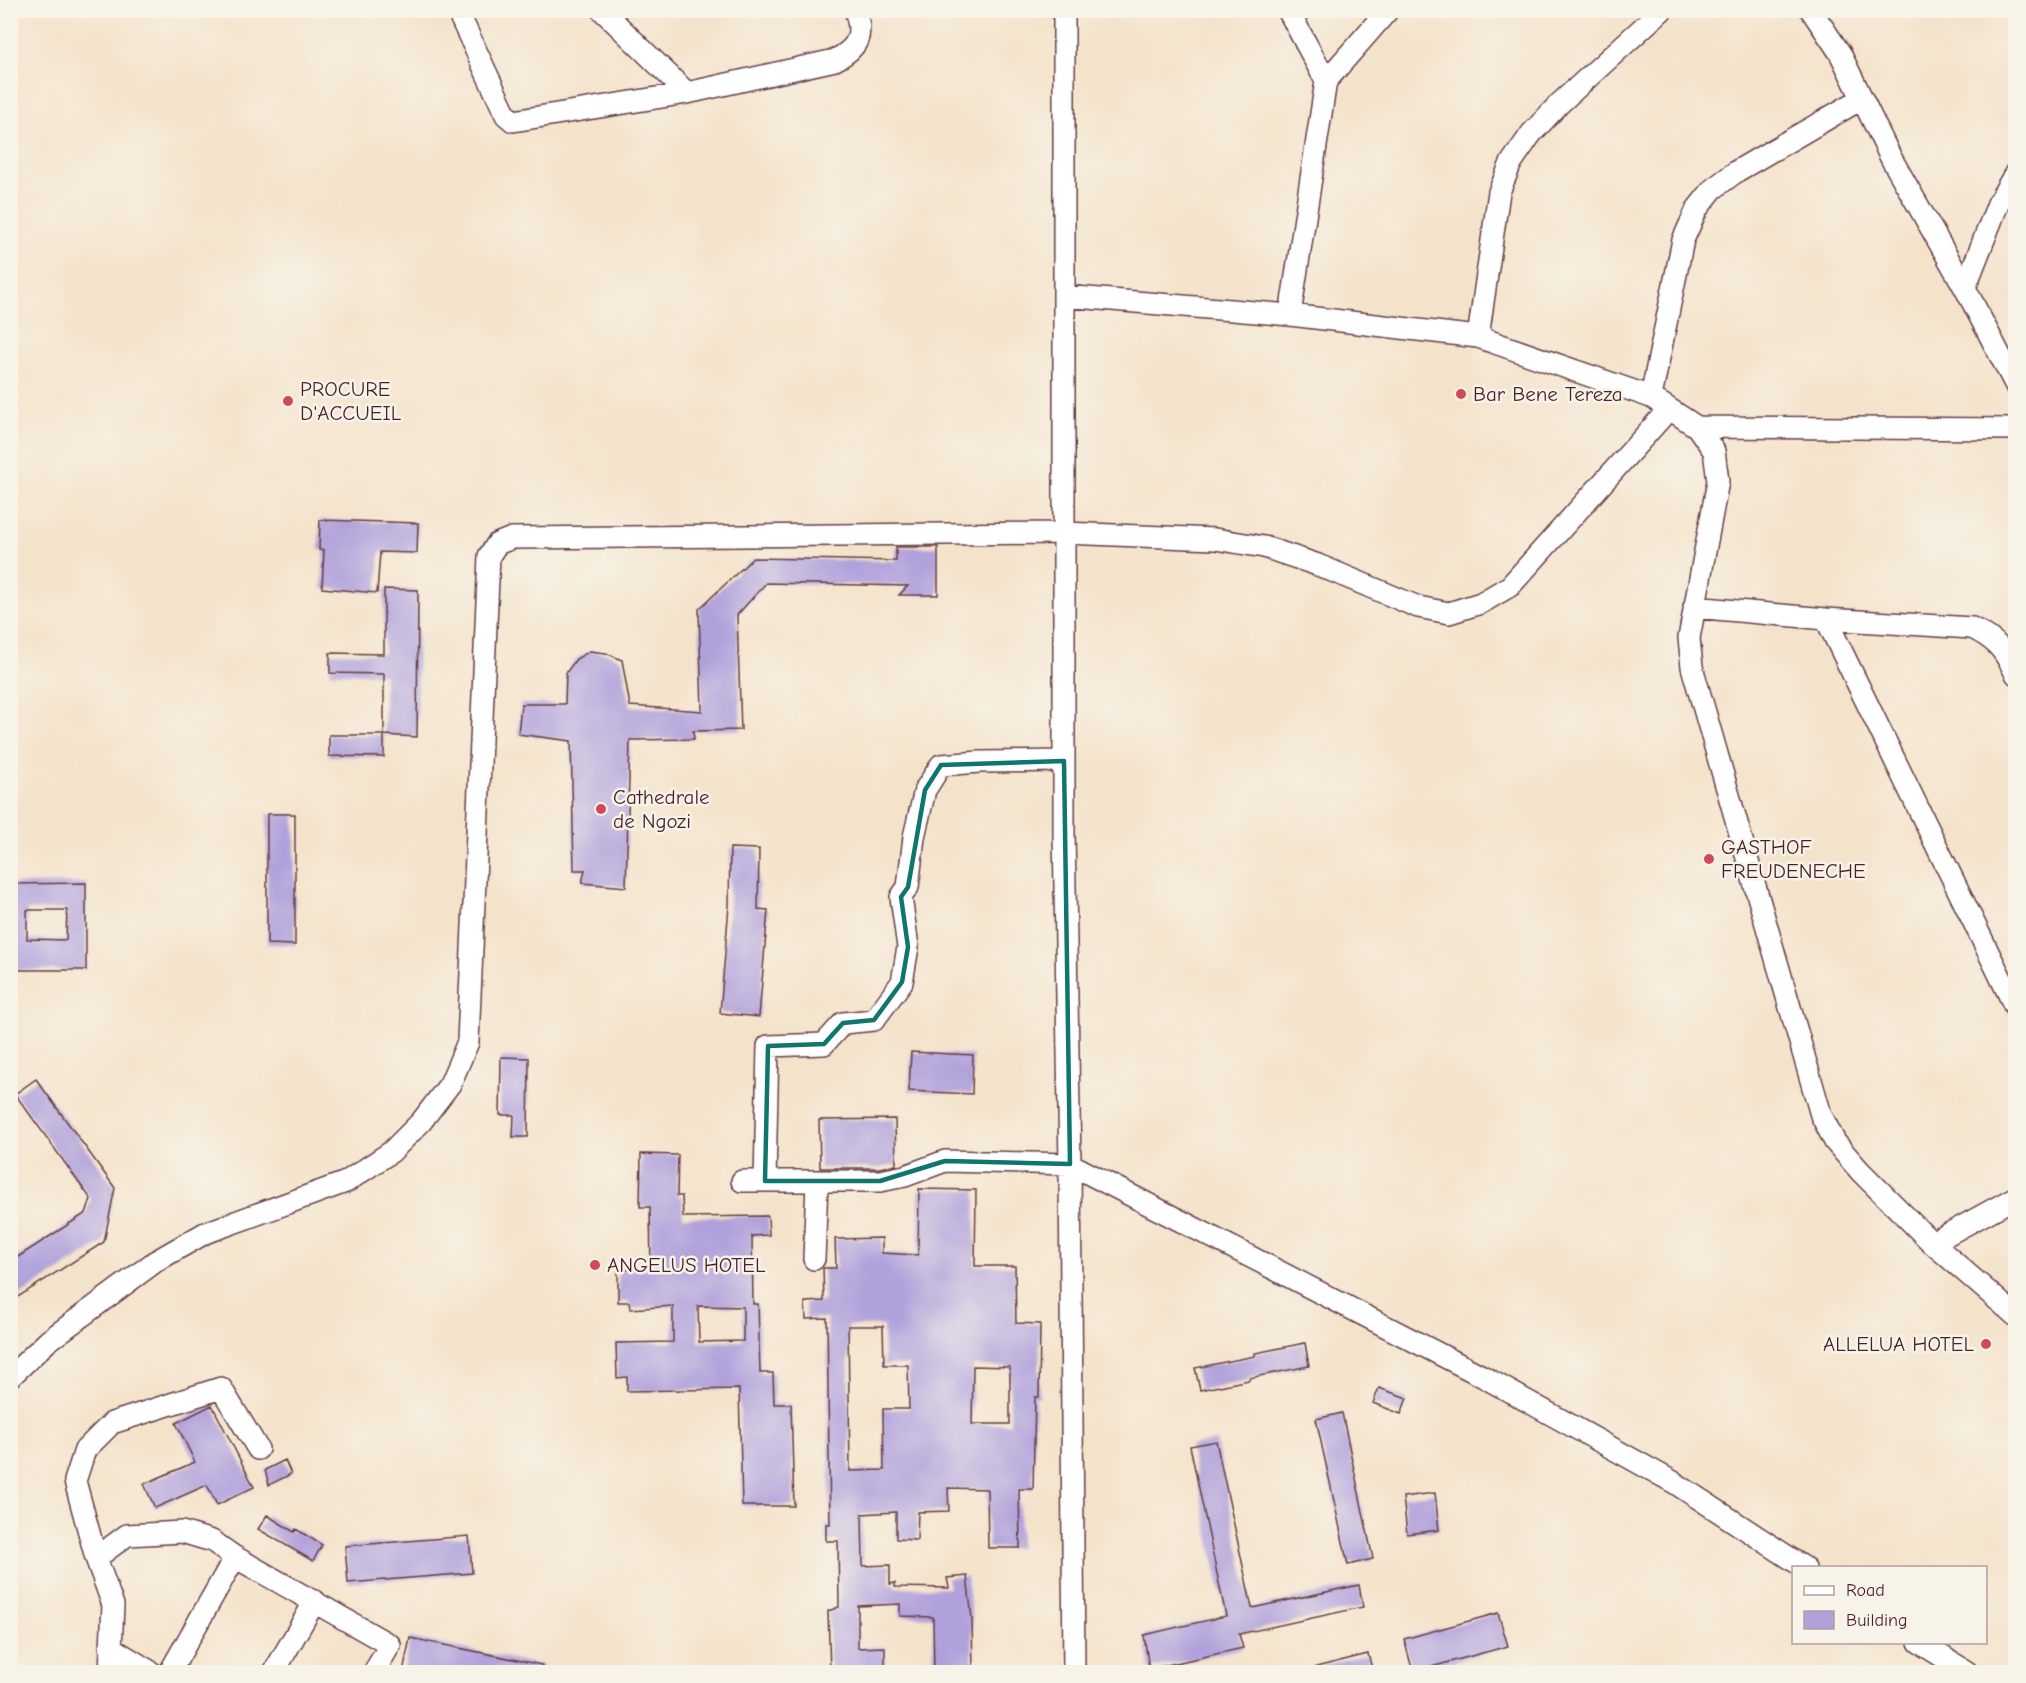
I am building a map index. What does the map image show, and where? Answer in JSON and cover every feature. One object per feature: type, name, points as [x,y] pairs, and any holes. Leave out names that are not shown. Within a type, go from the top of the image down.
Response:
[{"type":"street","points":[[457,10],[506,115],[513,121],[687,93],[835,60],[849,52],[857,43],[859,29],[855,10]]},
{"type":"street","points":[[602,10],[687,93]]},
{"type":"street","points":[[1064,10],[1064,761],[1074,1672]]},
{"type":"street","points":[[1288,10],[1326,81]]},
{"type":"street","points":[[1290,315],[1326,81],[1388,10]]},
{"type":"street","points":[[1478,338],[1499,192],[1511,163],[1531,134],[1559,104],[1662,10]]},
{"type":"street","points":[[1811,10],[1840,53],[1890,158],[1965,288],[2016,386]]},
{"type":"street","points":[[10,1377],[48,1341],[156,1261],[205,1233],[346,1182],[391,1152],[421,1122],[450,1084],[468,1042],[489,556],[497,544],[512,538],[1064,532],[1215,538],[1264,548],[1318,565],[1418,606],[1449,613],[1481,603],[1510,586],[1660,403],[1683,240],[1697,209],[1713,189],[1737,171],[1861,99]]},
{"type":"street","points":[[1965,288],[1999,201],[2016,172]]},
{"type":"street","points":[[1064,296],[1290,315],[1478,338],[1660,403],[1697,427],[1714,451],[1718,481],[1689,638],[1692,667],[1821,1115],[1835,1142],[1860,1171],[1932,1243],[2016,1316]]},
{"type":"street","points":[[1697,427],[2016,429]]},
{"type":"street","points":[[1694,607],[1826,619],[1972,628],[1989,636],[2004,650],[2016,674]]},
{"type":"street","points":[[1826,619],[2016,1008]]},
{"type":"street","points":[[765,1181],[768,1046],[824,1044],[843,1023],[874,1020],[902,982],[908,947],[901,897],[908,887],[914,837],[926,790],[940,765],[1064,761]]},
{"type":"street","points":[[742,1180],[880,1181],[905,1176],[945,1161],[1070,1164],[1492,1382],[1675,1483],[1802,1566]]},
{"type":"street","points":[[814,1259],[817,1182]]},
{"type":"street","points":[[1932,1243],[2016,1197]]},
{"type":"street","points":[[110,1672],[113,1605],[96,1558],[75,1481],[85,1450],[112,1423],[221,1388],[258,1449]]},
{"type":"street","points":[[96,1558],[127,1535],[182,1532],[212,1541],[235,1557],[390,1645],[374,1672]]},
{"type":"street","points":[[170,1672],[235,1557]]},
{"type":"street","points":[[274,1672],[315,1601]]},
{"type":"street","points":[[1922,1644],[1966,1672]]},
{"type":"street","points":[[110,1647],[151,1672]]},
{"type":"highlighted area","points":[[1064,761],[1070,1164],[945,1161],[880,1181],[765,1181],[768,1046],[824,1044],[843,1023],[874,1020],[902,982],[908,947],[901,897],[908,887],[925,790],[941,765]]},
{"type":"building","points":[[320,520],[418,523],[417,553],[380,552],[377,593],[322,588],[324,550],[319,550]]},
{"type":"building","points":[[896,547],[938,547],[938,595],[899,595],[908,586],[766,583],[737,615],[741,730],[693,731],[694,739],[630,740],[626,887],[582,883],[585,870],[574,870],[571,741],[518,734],[521,704],[565,704],[566,673],[576,659],[590,651],[606,653],[622,660],[630,706],[702,711],[699,609],[753,558],[896,561]]},
{"type":"building","points":[[384,589],[418,590],[417,737],[384,735],[384,674],[330,673],[330,653],[384,654]]},
{"type":"building","points":[[329,735],[384,735],[384,757],[329,756]]},
{"type":"building","points":[[267,814],[295,814],[295,945],[267,944]]},
{"type":"building","points":[[730,848],[759,849],[758,909],[768,910],[759,1017],[720,1013],[729,906]]},
{"type":"building","points":[[86,883],[86,970],[10,970],[10,884]],"holes":[[[27,910],[67,910],[66,940],[27,939]]]},
{"type":"building","points":[[911,1052],[973,1055],[972,1094],[909,1091]]},
{"type":"building","points":[[501,1057],[529,1058],[528,1137],[513,1137],[514,1115],[500,1115]]},
{"type":"building","points":[[36,1079],[115,1188],[104,1242],[10,1302],[10,1262],[86,1213],[91,1199],[15,1094]]},
{"type":"building","points":[[895,1119],[896,1165],[879,1168],[820,1168],[819,1120]]},
{"type":"building","points":[[641,1154],[678,1155],[677,1196],[682,1196],[683,1217],[768,1216],[769,1235],[752,1236],[753,1304],[758,1304],[760,1373],[773,1373],[774,1404],[791,1404],[794,1506],[742,1506],[739,1389],[627,1391],[627,1377],[617,1378],[616,1343],[673,1342],[673,1306],[630,1309],[629,1302],[618,1302],[618,1270],[651,1269],[650,1207],[640,1207]],"holes":[[[698,1306],[743,1307],[743,1341],[699,1342]]]},
{"type":"building","points":[[919,1189],[976,1190],[975,1266],[1015,1266],[1016,1323],[1040,1324],[1039,1397],[1035,1397],[1033,1489],[1019,1489],[1020,1548],[988,1548],[987,1489],[948,1488],[949,1511],[918,1512],[917,1540],[896,1539],[896,1512],[862,1514],[863,1566],[890,1565],[890,1584],[895,1583],[895,1587],[949,1588],[947,1578],[967,1576],[972,1619],[973,1672],[934,1672],[933,1617],[900,1616],[900,1604],[858,1606],[858,1648],[885,1647],[885,1671],[830,1672],[828,1611],[839,1607],[838,1541],[826,1541],[826,1524],[830,1524],[827,1318],[806,1319],[805,1302],[824,1301],[823,1268],[836,1268],[835,1239],[882,1238],[882,1253],[918,1255]],"holes":[[[848,1326],[883,1326],[884,1365],[908,1365],[909,1409],[883,1409],[884,1470],[850,1471]],[[973,1366],[1010,1367],[1010,1424],[972,1424]]]},
{"type":"building","points":[[1305,1343],[1309,1366],[1200,1390],[1195,1368]]},
{"type":"building","points":[[1379,1388],[1407,1398],[1401,1414],[1373,1403]]},
{"type":"building","points":[[212,1405],[254,1487],[217,1505],[207,1485],[155,1508],[144,1484],[195,1462],[176,1423]]},
{"type":"building","points":[[1342,1413],[1373,1559],[1348,1565],[1316,1419]]},
{"type":"building","points":[[1216,1441],[1252,1608],[1359,1585],[1363,1607],[1239,1634],[1243,1648],[1149,1669],[1144,1635],[1226,1616],[1190,1446]]},
{"type":"building","points":[[285,1460],[291,1474],[269,1485],[265,1470]]},
{"type":"building","points":[[1435,1493],[1439,1530],[1407,1534],[1403,1497]]},
{"type":"building","points":[[267,1515],[294,1532],[296,1529],[322,1545],[313,1561],[258,1529]]},
{"type":"building","points":[[469,1536],[472,1573],[348,1583],[345,1546]]},
{"type":"building","points":[[1498,1613],[1508,1646],[1413,1672],[1404,1639]]},
{"type":"building","points":[[410,1638],[542,1665],[541,1672],[403,1672]]},
{"type":"building","points":[[1368,1654],[1373,1672],[1317,1672],[1316,1667]]},
{"type":"place","name":"Bar Bene Tereza","points":[[1461,394]]},
{"type":"place","name":"PROCURE D'ACCUEIL","points":[[288,401]]},
{"type":"place","name":"Cathedrale de Ngozi","points":[[601,809]]},
{"type":"place","name":"GASTHOF FREUDENECHE","points":[[1709,859]]},
{"type":"place","name":"ANGELUS HOTEL","points":[[595,1265]]},
{"type":"place","name":"ALLELUA HOTEL","points":[[1986,1344]]}]
